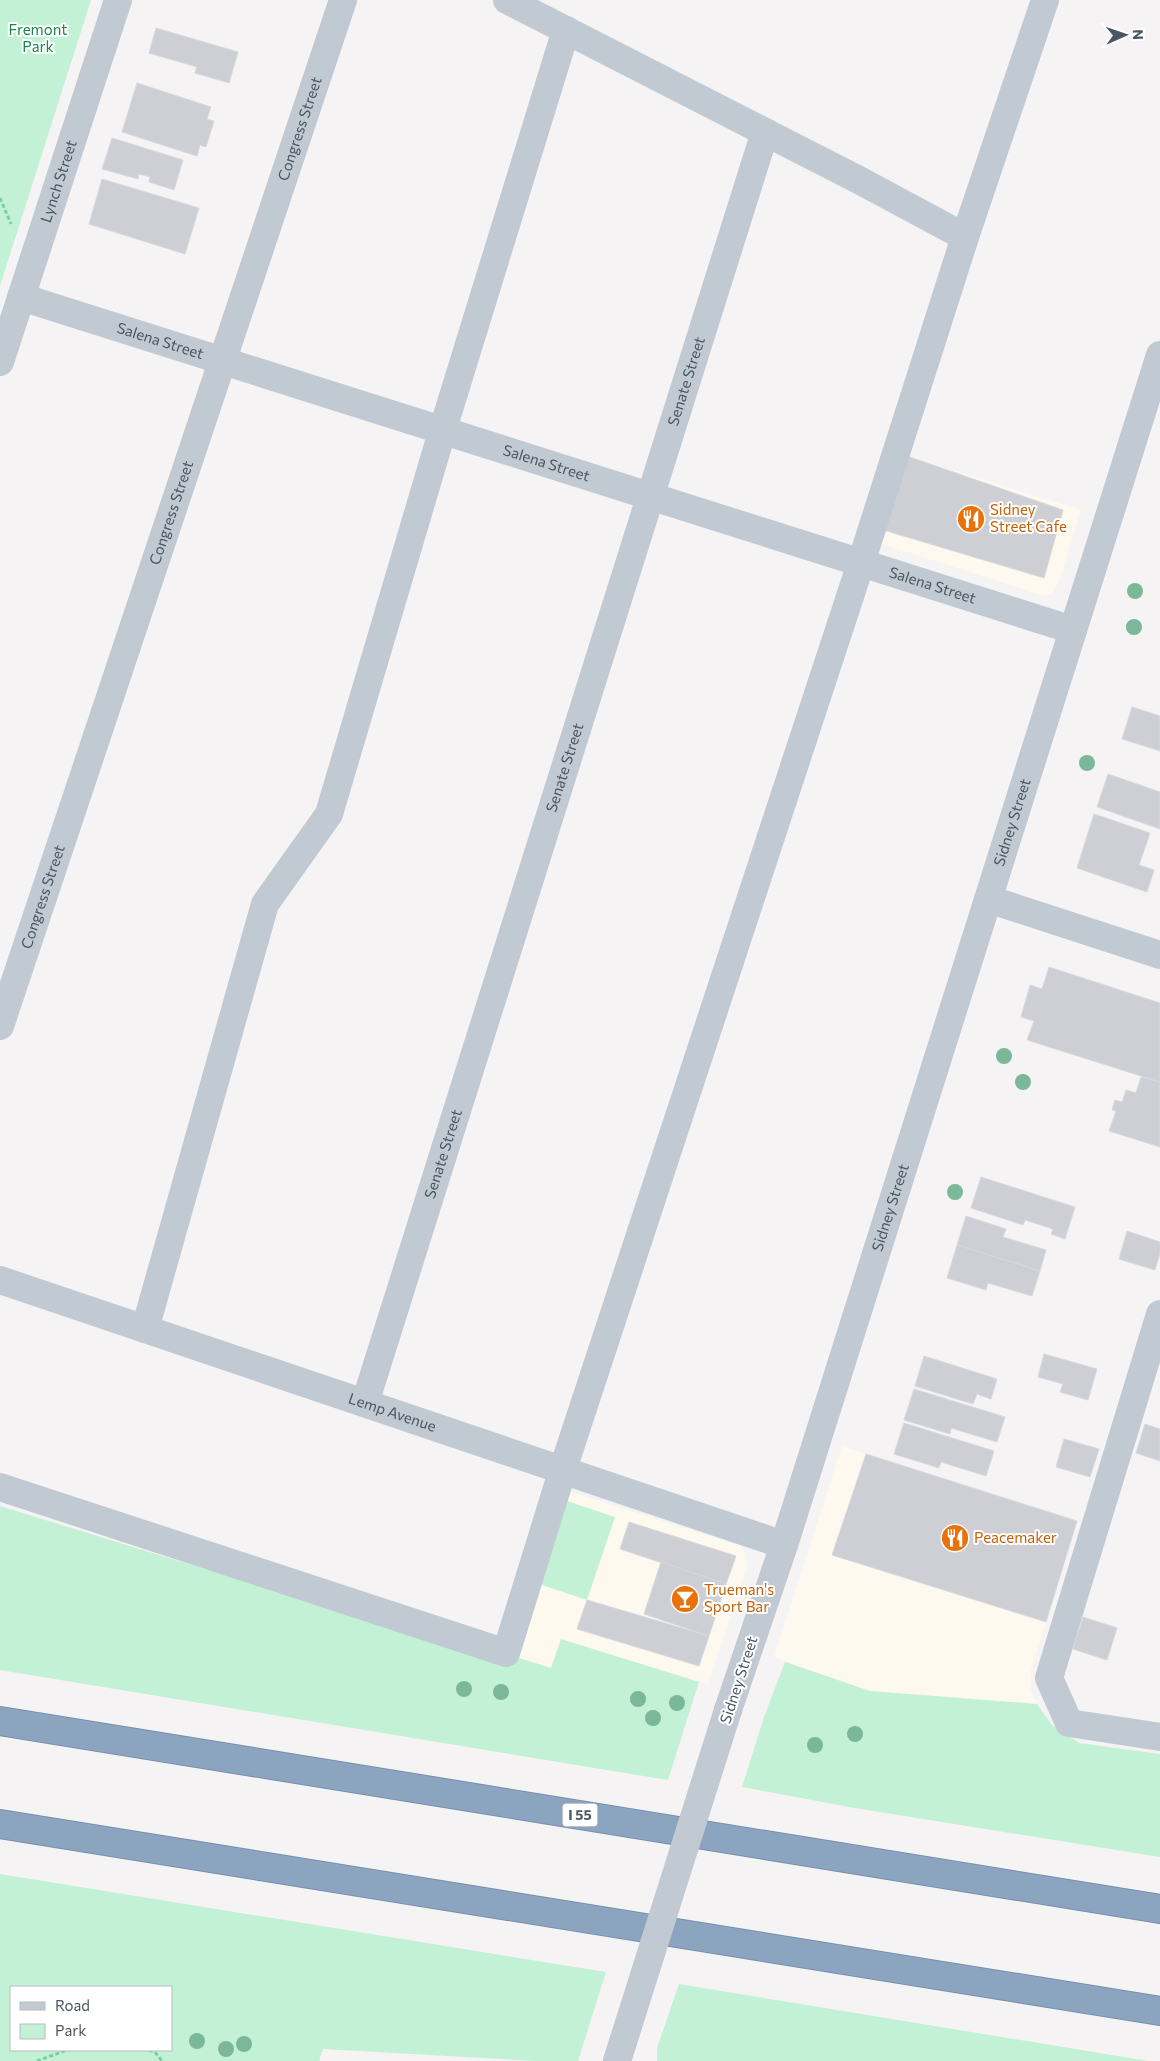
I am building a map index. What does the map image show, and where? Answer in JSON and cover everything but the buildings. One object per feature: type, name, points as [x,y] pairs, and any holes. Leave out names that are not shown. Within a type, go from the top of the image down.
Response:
[{"type":"highway","name":"I 55","points":[[0,1722],[1160,1910]]},
{"type":"highway","points":[[0,1824],[1160,2011]]},
{"type":"street","name":"Lynch Street","points":[[0,362],[118,0]]},
{"type":"street","name":"Congress Street","points":[[0,1026],[343,0]]},
{"type":"street","points":[[507,0],[965,237]]},
{"type":"street","points":[[0,1487],[506,1653],[563,1470],[861,563],[965,237],[1046,0]]},
{"type":"street","points":[[146,1329],[265,904],[329,814],[442,432],[566,30]]},
{"type":"street","name":"Senate Street","points":[[365,1403],[765,132]]},
{"type":"street","name":"Salena Street","points":[[21,297],[442,432],[1073,630]]},
{"type":"street","name":"Sidney Street","points":[[620,2052],[728,1710],[784,1545],[1160,355]]},
{"type":"street","points":[[988,899],[1160,955]]},
{"type":"street","name":"Lemp Avenue","points":[[0,1280],[784,1545]]},
{"type":"street","points":[[1160,1314],[1049,1678],[1069,1723],[1160,1737]]},
{"type":"path","points":[[0,198],[11,224]]},
{"type":"path","points":[[36,2061],[64,2051]]},
{"type":"path","points":[[152,2051],[162,2061]]},
{"type":"shaded area","name":"Sidney Street Cafe","points":[[904,455],[1081,510],[1059,582],[1052,594],[1041,595],[876,542]]},
{"type":"shaded area","points":[[842,1446],[1077,1521],[1031,1670],[1030,1688],[1037,1704],[870,1691],[774,1657]]},
{"type":"shaded area","points":[[568,1491],[741,1547],[746,1554],[747,1566],[708,1684],[561,1640],[551,1668],[513,1656]]},
{"type":"green space","name":"Fremont Park","points":[[0,0],[91,0],[0,286]]},
{"type":"green space","points":[[567,1501],[615,1517],[587,1600],[539,1584]]},
{"type":"green space","points":[[0,1506],[510,1663],[513,1656],[551,1668],[561,1639],[699,1682],[668,1780],[0,1670]]},
{"type":"green space","points":[[785,1662],[870,1691],[1037,1704],[1052,1725],[1079,1743],[1160,1754],[1160,1857],[855,1808],[742,1787],[764,1717]]},
{"type":"green space","points":[[0,1874],[606,1972],[578,2061],[535,2061],[323,2049],[319,2061],[0,2061]]},
{"type":"green space","points":[[679,1984],[1148,2061],[657,2061],[657,2048]]},
{"type":"place","name":"Sidney Street Cafe","points":[[971,519]]},
{"type":"place","name":"Peacemaker","points":[[955,1538]]},
{"type":"place","name":"Trueman's Sport Bar","points":[[685,1599]]}]
